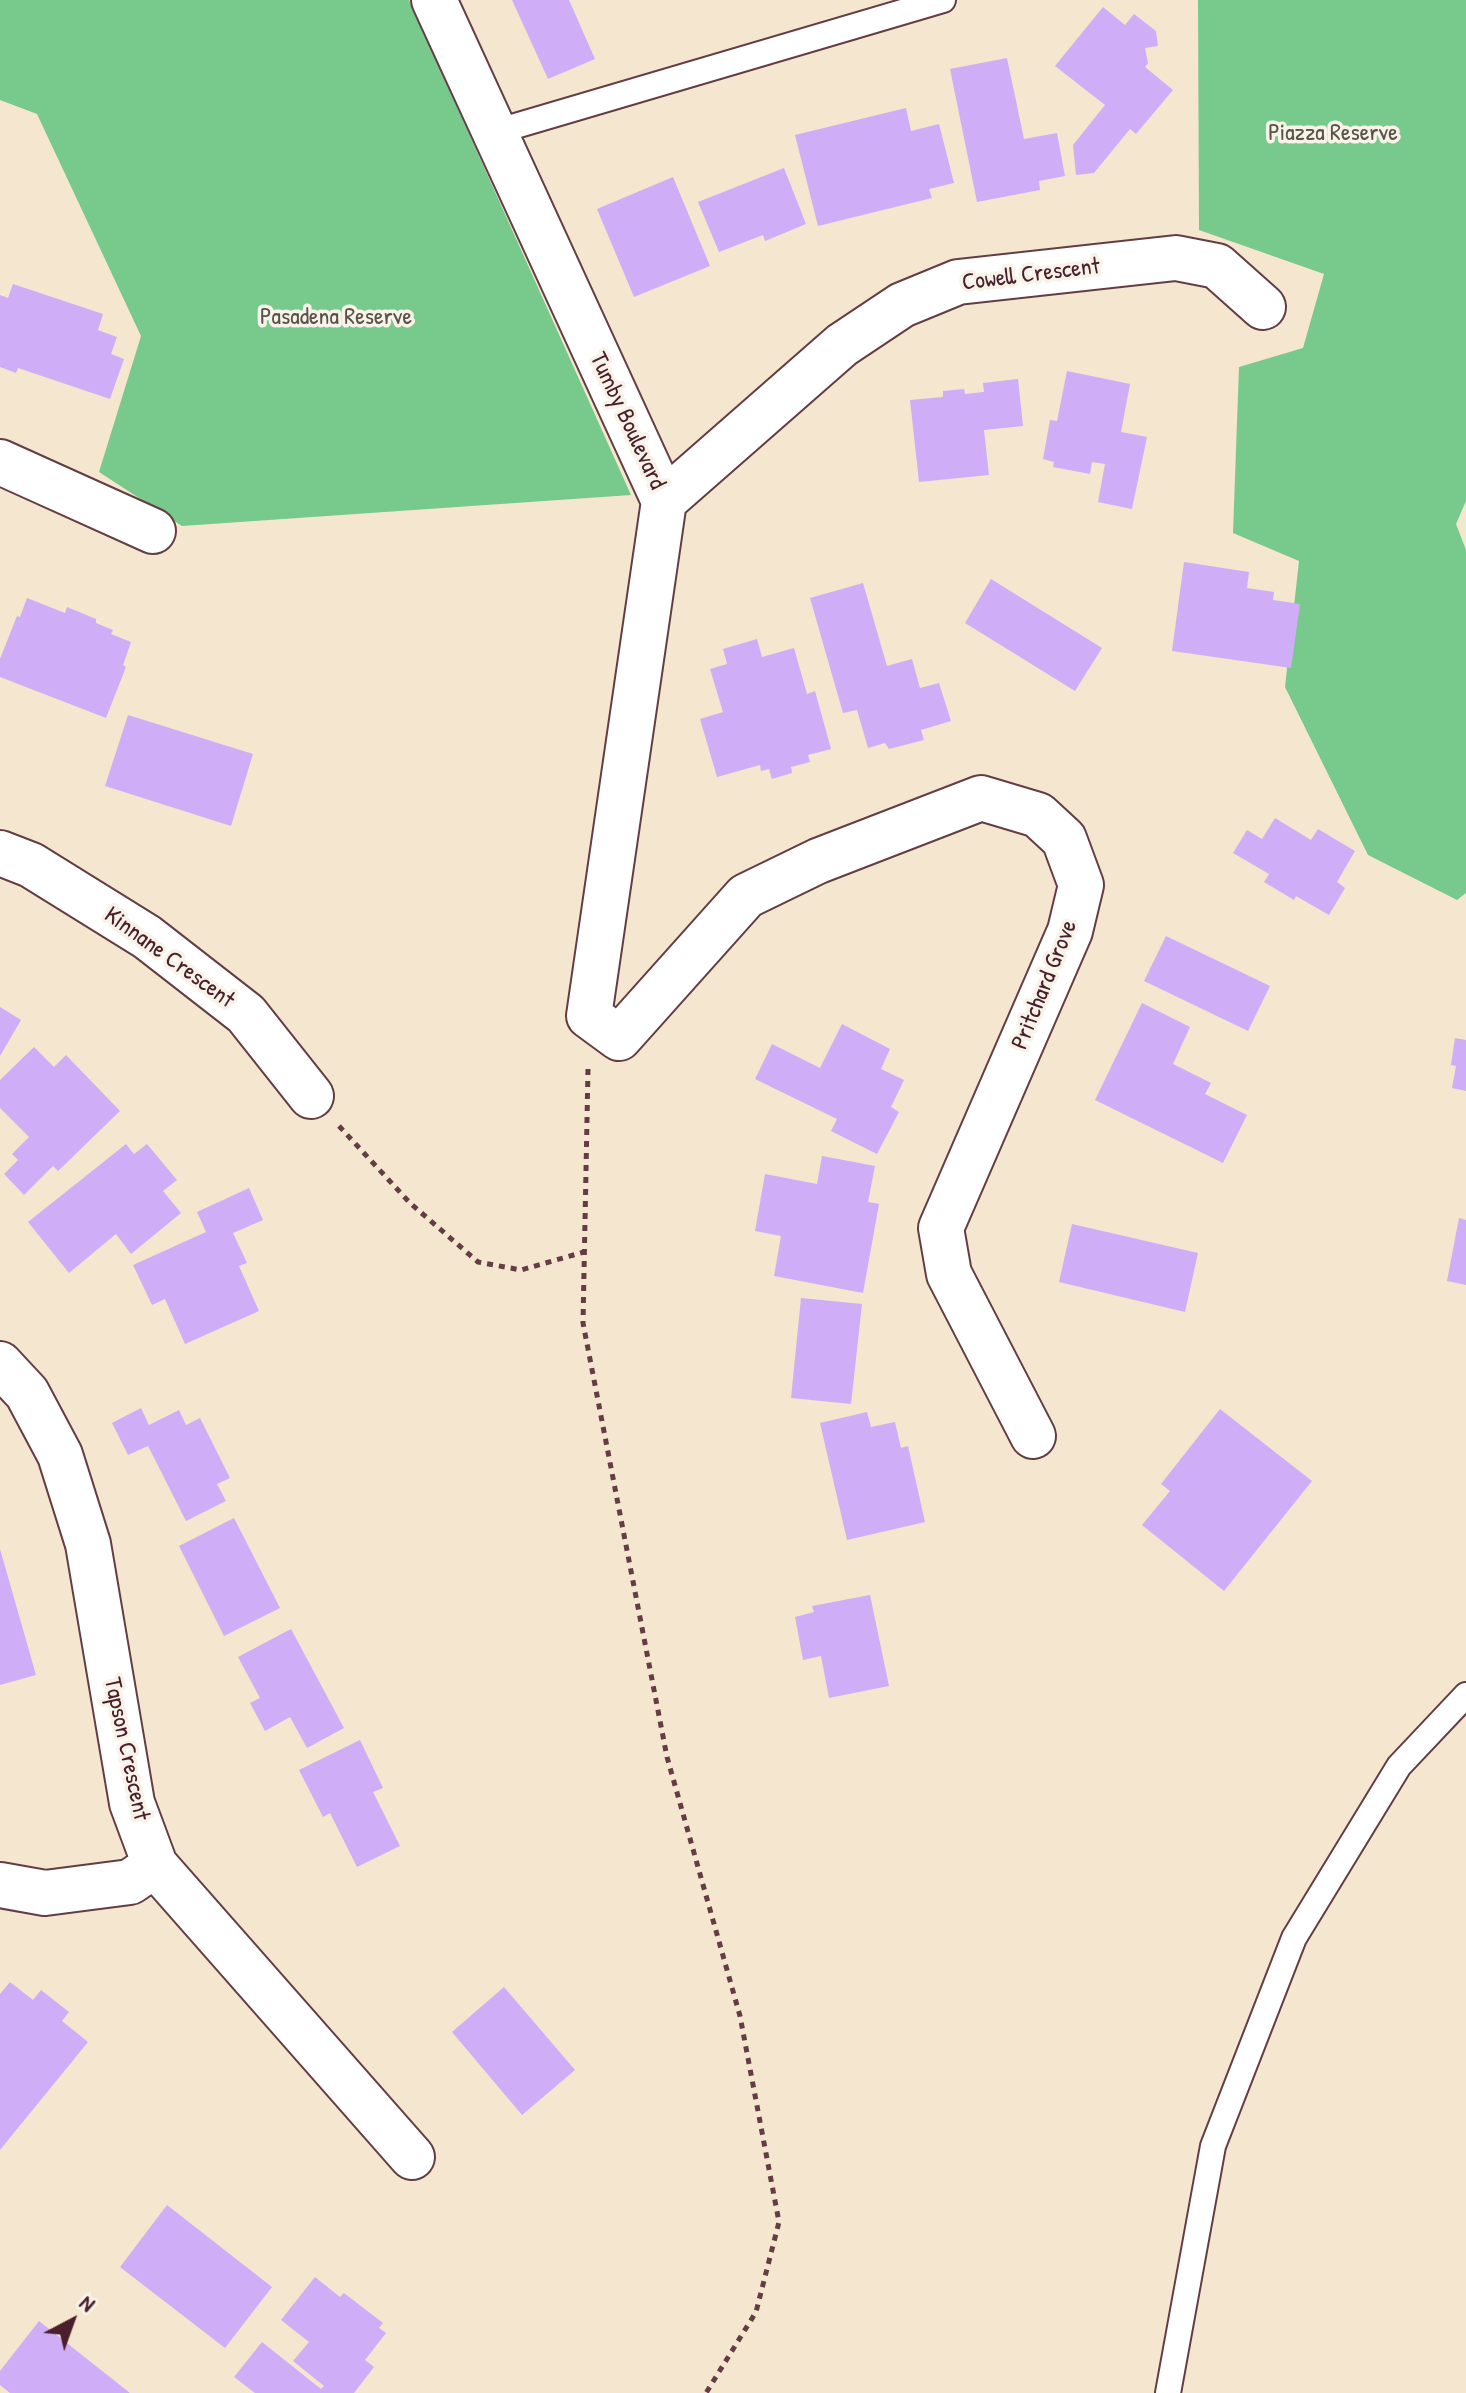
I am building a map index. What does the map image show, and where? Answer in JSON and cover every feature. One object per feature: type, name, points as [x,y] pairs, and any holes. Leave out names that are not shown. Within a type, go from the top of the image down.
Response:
[{"type":"street","name":"Tumby Boulevard","points":[[434,0],[664,501],[589,1016]]},
{"type":"street","name":"Cowell Crescent","points":[[664,501],[842,345],[902,305],[958,282],[1176,258],[1217,266],[1263,307]]},
{"type":"street","points":[[0,462],[153,531]]},
{"type":"street","name":"Pritchard Grove","points":[[589,1016],[619,1038],[746,896],[818,861],[981,798],[1038,815],[1064,839],[1081,885],[1070,931],[941,1228],[949,1274],[1033,1436]]},
{"type":"street","name":"Kinnane Crescent","points":[[0,853],[31,865],[147,937],[246,1014],[311,1096]]},
{"type":"street","name":"Tapson Crescent","points":[[0,1364],[27,1393],[60,1455],[88,1544],[132,1803],[155,1865],[412,2157]]},
{"type":"street","points":[[0,1885],[45,1893],[130,1882],[155,1865]]},
{"type":"lane","points":[[495,132],[943,0]]},
{"type":"lane","points":[[1168,2393],[1213,2146],[1294,1938],[1399,1766],[1466,1695]]},
{"type":"path","points":[[589,1016],[583,1323],[667,1757],[740,2016],[779,2222],[756,2312],[706,2393]]},
{"type":"path","points":[[311,1096],[410,1203],[478,1262],[521,1270],[584,1252]]},
{"type":"green space","name":"Pasadena Reserve","points":[[0,0],[409,0],[631,495],[182,526],[99,472],[141,336],[37,114],[0,100]]},
{"type":"green space","name":"Piazza Reserve","points":[[1198,0],[1466,0],[1466,501],[1456,524],[1466,550],[1466,893],[1457,900],[1368,855],[1285,687],[1299,561],[1233,533],[1239,367],[1303,348],[1324,274],[1199,230]]},
{"type":"building","points":[[512,0],[569,0],[595,59],[548,79]]},
{"type":"building","points":[[1103,7],[1125,25],[1134,14],[1156,31],[1158,46],[1145,48],[1148,63],[1145,67],[1173,90],[1136,134],[1130,129],[1094,173],[1076,175],[1073,145],[1105,105],[1055,66]]},
{"type":"building","points":[[1007,58],[1024,139],[1057,133],[1065,176],[1039,181],[1040,190],[977,202],[950,69]]},
{"type":"building","points":[[906,108],[911,131],[939,124],[954,183],[929,189],[932,198],[818,226],[795,135]]},
{"type":"building","points":[[784,168],[806,224],[765,241],[763,235],[719,252],[698,202]]},
{"type":"building","points":[[673,177],[710,266],[634,297],[597,209]]},
{"type":"building","points":[[13,284],[103,314],[98,330],[117,337],[111,354],[124,359],[110,399],[18,368],[16,373],[0,367],[0,295],[8,298]]},
{"type":"building","points":[[1067,371],[1130,384],[1121,432],[1147,437],[1132,509],[1098,502],[1105,464],[1092,462],[1090,474],[1053,467],[1054,462],[1043,459],[1050,420],[1057,421]]},
{"type":"building","points":[[1018,379],[1023,426],[984,430],[989,475],[919,482],[910,400],[943,397],[943,391],[964,389],[965,394],[984,392],[983,383]]},
{"type":"building","points":[[1184,562],[1249,572],[1247,588],[1274,592],[1273,600],[1300,604],[1291,668],[1172,651]]},
{"type":"building","points":[[991,579],[1102,648],[1075,691],[965,623]]},
{"type":"building","points":[[863,583],[887,666],[912,659],[920,688],[939,683],[951,721],[921,730],[924,740],[889,749],[885,743],[868,748],[857,710],[843,713],[810,598]]},
{"type":"building","points":[[27,598],[65,613],[67,607],[96,619],[96,623],[113,630],[111,634],[131,642],[123,665],[126,667],[106,718],[0,677],[0,659]]},
{"type":"building","points":[[757,639],[762,657],[794,648],[807,694],[815,691],[831,749],[808,755],[810,762],[791,767],[792,773],[772,779],[769,769],[761,771],[760,765],[717,777],[700,719],[723,712],[710,669],[727,664],[723,649]]},
{"type":"building","points":[[128,715],[253,754],[231,826],[105,786]]},
{"type":"building","points":[[1275,818],[1311,840],[1318,829],[1355,851],[1337,882],[1345,888],[1329,915],[1296,896],[1294,900],[1264,882],[1269,874],[1233,853],[1247,830],[1262,839]]},
{"type":"building","points":[[1166,936],[1270,986],[1248,1031],[1144,981]]},
{"type":"building","points":[[1142,1003],[1190,1027],[1173,1064],[1211,1083],[1205,1094],[1247,1115],[1223,1163],[1095,1100]]},
{"type":"building","points":[[0,1007],[21,1020],[0,1056]]},
{"type":"building","points":[[842,1024],[890,1049],[881,1069],[904,1080],[891,1107],[899,1112],[877,1154],[831,1131],[837,1119],[755,1079],[772,1044],[820,1068]]},
{"type":"building","points":[[1455,1038],[1466,1040],[1466,1091],[1452,1088],[1456,1066],[1451,1065]]},
{"type":"building","points":[[34,1047],[54,1067],[66,1055],[120,1111],[58,1171],[53,1166],[24,1195],[4,1174],[18,1160],[12,1154],[29,1137],[0,1108],[0,1080]]},
{"type":"building","points":[[126,1144],[134,1154],[147,1144],[177,1180],[163,1191],[181,1213],[131,1254],[116,1234],[69,1273],[28,1222]]},
{"type":"building","points":[[822,1156],[875,1166],[868,1202],[879,1204],[863,1293],[774,1276],[781,1236],[755,1231],[765,1174],[817,1184]]},
{"type":"building","points":[[249,1188],[263,1220],[233,1233],[247,1263],[239,1266],[259,1311],[185,1344],[165,1299],[152,1305],[133,1265],[206,1232],[197,1212]]},
{"type":"building","points":[[1459,1218],[1466,1220],[1466,1285],[1447,1281]]},
{"type":"building","points":[[1072,1224],[1198,1253],[1185,1312],[1059,1282]]},
{"type":"building","points":[[801,1298],[862,1304],[851,1404],[791,1398]]},
{"type":"building","points":[[141,1408],[149,1425],[179,1410],[186,1425],[200,1418],[230,1478],[217,1484],[226,1501],[186,1521],[148,1446],[128,1455],[112,1423]]},
{"type":"building","points":[[1220,1409],[1312,1481],[1224,1591],[1142,1525],[1170,1491],[1161,1484]]},
{"type":"building","points":[[867,1412],[871,1427],[895,1422],[901,1448],[908,1446],[925,1522],[847,1540],[820,1423]]},
{"type":"building","points":[[234,1518],[280,1608],[224,1636],[179,1546]]},
{"type":"building","points":[[0,1549],[36,1675],[0,1685]]},
{"type":"building","points":[[870,1595],[889,1686],[829,1698],[821,1656],[803,1660],[795,1617],[814,1612],[812,1606]]},
{"type":"building","points":[[291,1629],[344,1728],[307,1748],[290,1717],[265,1731],[250,1703],[260,1698],[238,1657]]},
{"type":"building","points":[[360,1740],[383,1788],[373,1792],[400,1846],[357,1867],[330,1813],[323,1817],[299,1770]]},
{"type":"building","points":[[10,1982],[33,2000],[41,1990],[69,2012],[62,2021],[88,2042],[0,2150],[0,1994]]},
{"type":"building","points":[[504,1987],[575,2070],[522,2115],[452,2032]]},
{"type":"building","points":[[167,2205],[272,2287],[225,2348],[120,2267]]},
{"type":"building","points":[[315,2277],[340,2297],[344,2293],[383,2323],[379,2328],[386,2333],[365,2360],[374,2367],[354,2393],[255,2393],[234,2377],[262,2342],[321,2389],[324,2386],[293,2361],[309,2342],[281,2320]]},
{"type":"building","points":[[39,2321],[130,2393],[10,2393],[0,2385],[0,2371]]}]
